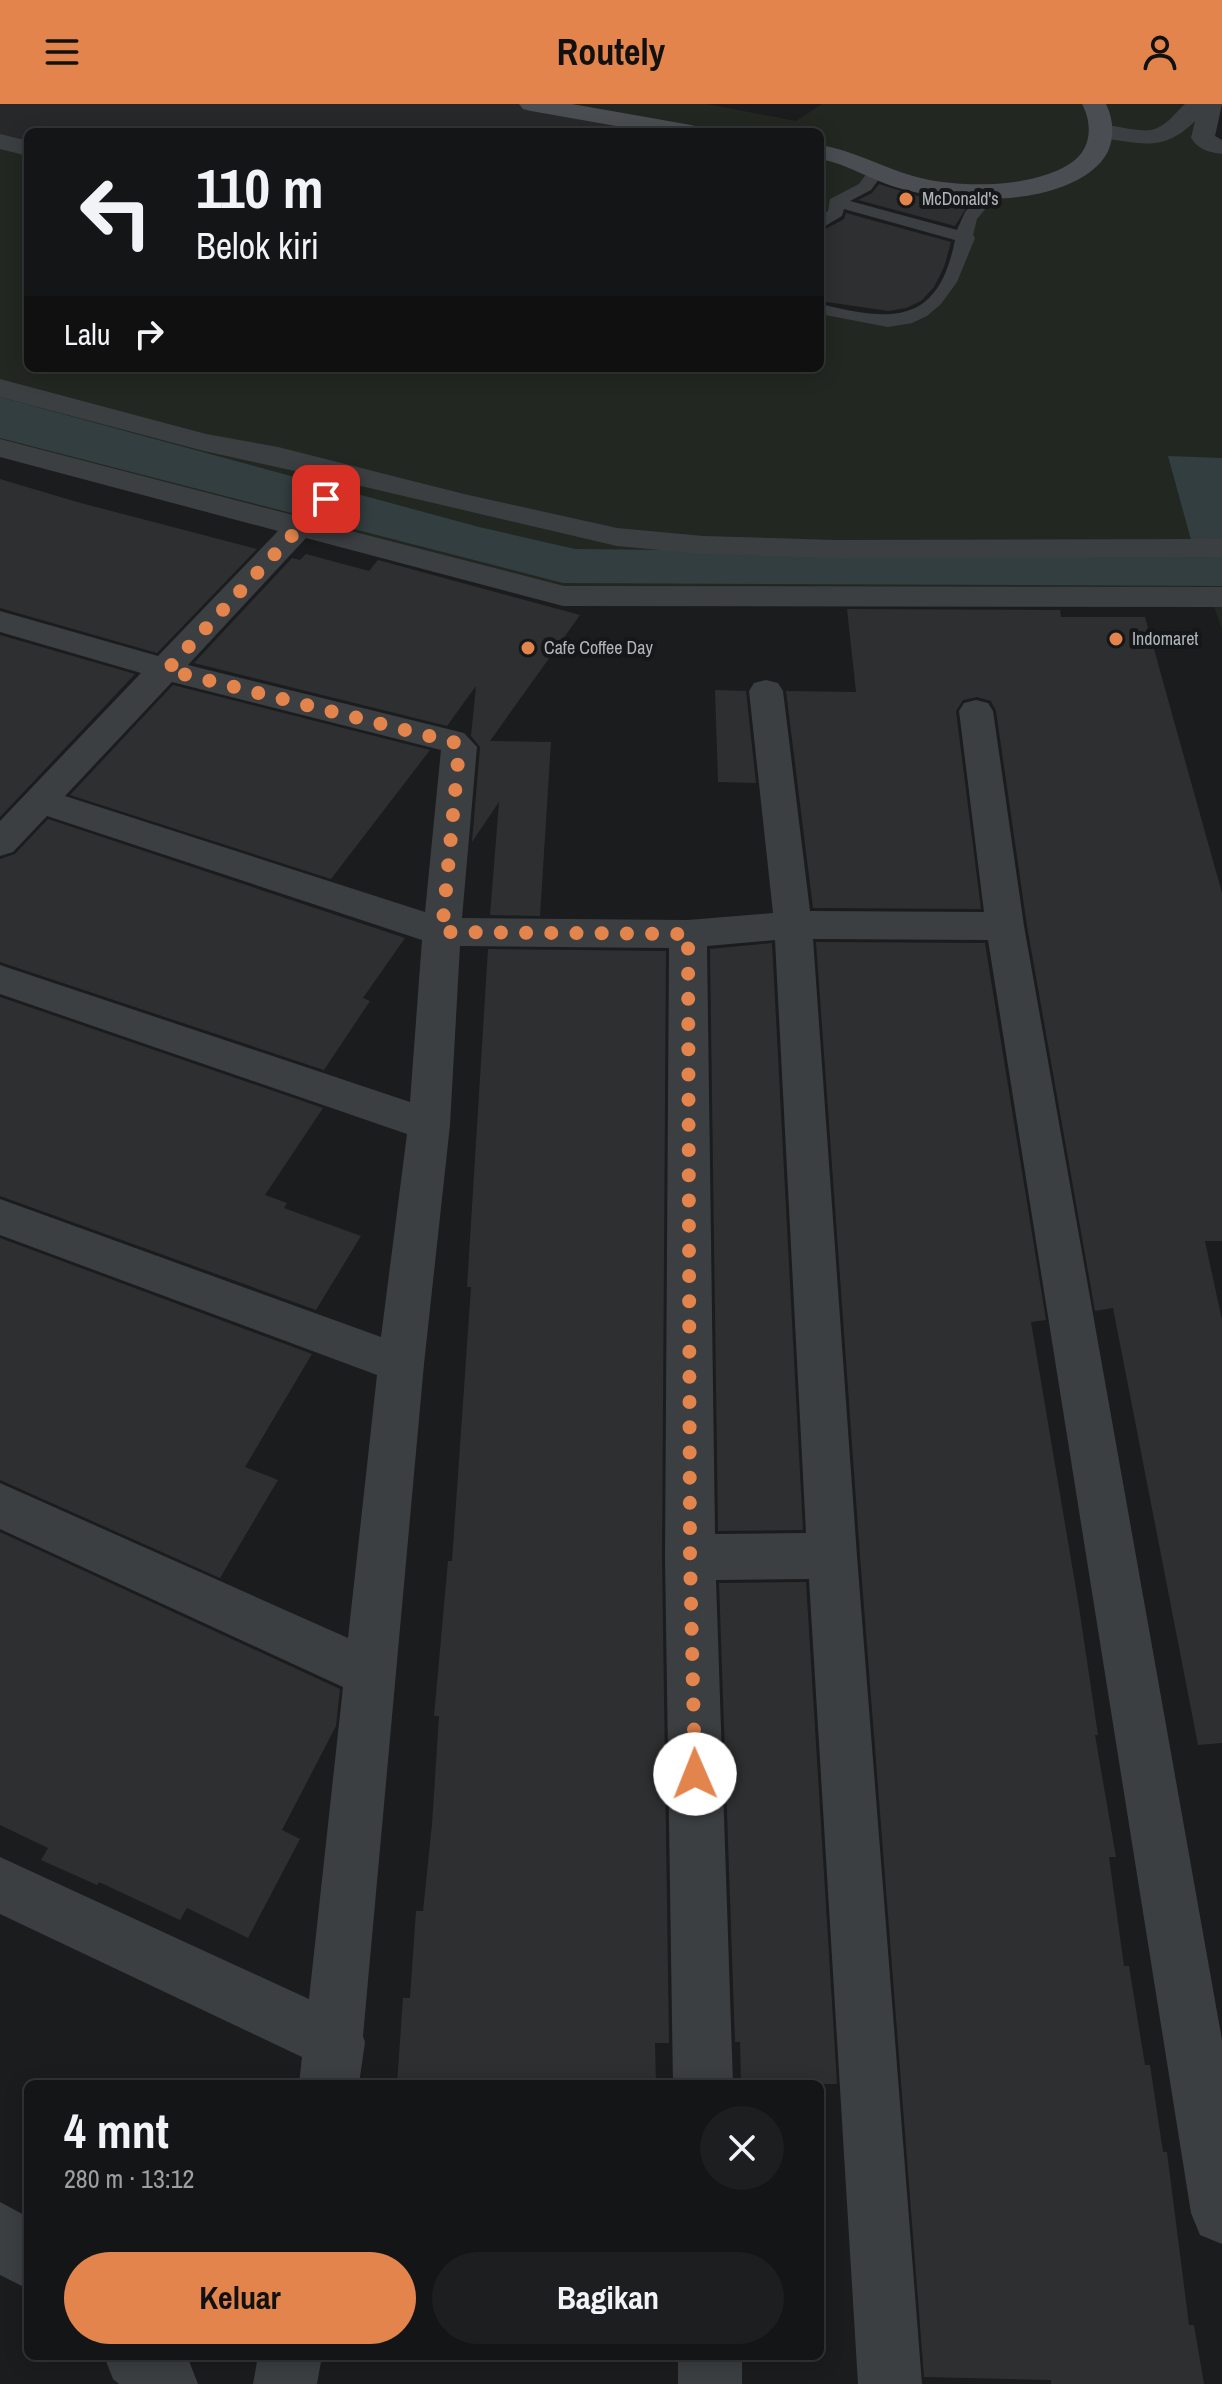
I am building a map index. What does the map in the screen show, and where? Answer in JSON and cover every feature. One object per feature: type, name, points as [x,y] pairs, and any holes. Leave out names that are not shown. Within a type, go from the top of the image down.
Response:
[{"type":"street","points":[[531,104],[668,128]]},
{"type":"street","points":[[824,153],[855,159],[876,172],[918,185],[992,191],[1044,186],[1092,159],[1101,131],[1101,121],[1094,104]]},
{"type":"street","points":[[1101,131],[1156,138],[1172,130],[1198,104]]},
{"type":"street","points":[[1210,104],[1203,138],[1211,145],[1222,147]]},
{"type":"street","points":[[0,141],[24,148]]},
{"type":"street","points":[[0,388],[204,442],[278,456],[355,477],[617,537],[703,545],[835,549],[1207,548],[1222,630]]},
{"type":"street","points":[[0,448],[563,596],[1217,597]]},
{"type":"street","points":[[0,843],[167,670],[299,527],[337,488],[355,477]]},
{"type":"street","points":[[0,621],[167,670],[457,743],[458,761],[429,1125],[401,1364],[332,2063],[0,1885]]},
{"type":"street","points":[[766,691],[793,925],[832,1556],[890,2384]]},
{"type":"street","points":[[976,711],[1005,926],[1222,2213]]},
{"type":"street","points":[[40,801],[442,932],[688,934],[793,925],[1005,926]]},
{"type":"street","points":[[688,934],[690,1557],[703,2080]]},
{"type":"street","points":[[0,979],[429,1125]]},
{"type":"street","points":[[0,1217],[401,1364]]},
{"type":"street","points":[[0,1505],[372,1674]]},
{"type":"street","points":[[690,1557],[832,1556]]},
{"type":"street","points":[[0,2233],[24,2254]]},
{"type":"street","points":[[140,2360],[166,2384]]},
{"type":"street","points":[[285,2384],[289,2360]]},
{"type":"street","points":[[710,2360],[710,2384]]},
{"type":"lane","points":[[836,202],[865,187],[876,172]]},
{"type":"lane","points":[[824,310],[898,323],[930,308],[952,276],[967,238],[971,215],[992,191]]},
{"type":"lane","points":[[836,202],[967,238]]},
{"type":"lane","points":[[824,221],[836,213],[836,202]]},
{"type":"shaded area","points":[[0,104],[531,104],[668,128],[24,128],[24,148],[0,141]]},
{"type":"shaded area","points":[[531,104],[707,104],[796,121],[822,104],[1210,104],[1203,138],[1222,147],[1222,630],[1211,597],[563,596],[0,448],[0,141],[24,148],[24,372],[824,372],[824,310],[874,321],[930,308],[991,192],[876,172],[824,220],[824,128],[668,128]]},
{"type":"shaded area","points":[[0,397],[479,527],[575,549],[1111,555],[1193,547],[1168,456],[1222,458],[1222,586],[563,583],[0,438]]},
{"type":"building","points":[[879,184],[917,196],[970,202],[955,226],[858,200],[872,193]]},
{"type":"building","points":[[846,213],[951,242],[934,287],[921,301],[889,311],[824,302],[824,230],[844,219]]},
{"type":"building","points":[[0,479],[257,549],[157,653],[0,608]]},
{"type":"building","points":[[306,554],[369,571],[378,560],[580,615],[490,741],[551,742],[540,916],[490,915],[499,802],[472,842],[480,747],[471,736],[476,686],[447,726],[194,663],[292,558],[300,560]]},
{"type":"building","points":[[847,609],[1060,610],[1061,617],[1145,617],[1222,893],[1222,1241],[1205,1241],[1222,1320],[1222,1743],[1198,1745],[1113,1308],[1095,1311],[1027,926],[996,711],[991,701],[977,697],[963,700],[956,711],[981,909],[813,908],[786,691],[856,692]]},
{"type":"building","points":[[0,635],[135,674],[0,817]]},
{"type":"building","points":[[173,685],[430,750],[331,879],[70,795]]},
{"type":"building","points":[[715,690],[746,691],[756,783],[718,782]]},
{"type":"building","points":[[48,819],[405,938],[363,998],[370,1001],[324,1070],[0,962],[0,859],[15,854]]},
{"type":"building","points":[[816,942],[985,943],[1046,1320],[1031,1322],[1079,1607],[1098,1735],[1095,1735],[1116,1857],[1109,1857],[1124,1966],[1129,1966],[1145,2065],[1150,2065],[1163,2152],[1167,2152],[1189,2325],[1194,2325],[1204,2384],[1051,2384],[1051,2380],[924,2377]]},
{"type":"building","points":[[772,943],[803,1530],[718,1531],[710,949]]},
{"type":"building","points":[[488,949],[666,951],[662,1557],[669,2043],[655,2043],[656,2080],[397,2080],[403,1998],[410,1998],[416,1911],[423,1911],[432,1824],[439,1716],[434,1716],[448,1561],[452,1561],[471,1287],[467,1287]]},
{"type":"building","points":[[0,997],[323,1108],[265,1195],[287,1203],[284,1208],[361,1236],[316,1310],[0,1196]]},
{"type":"building","points":[[0,1238],[312,1354],[245,1467],[278,1480],[220,1578],[0,1480]]},
{"type":"building","points":[[0,1532],[340,1689],[336,1726],[282,1830],[300,1839],[248,1938],[187,1908],[180,1920],[99,1882],[97,1885],[41,1860],[48,1848],[0,1825]]},
{"type":"building","points":[[806,1582],[837,2084],[824,2084],[824,2080],[741,2080],[740,2042],[735,2042],[719,1583]]},
{"type":"place","name":"McDonald's","points":[[906,199]]},
{"type":"place","name":"Indomaret","points":[[1116,639]]},
{"type":"place","name":"Cafe Coffee Day","points":[[528,648]]},
{"type":"route","points":[[326,499],[167,670],[457,743],[458,761],[442,932],[688,934],[690,1557],[695,1774]]}]
